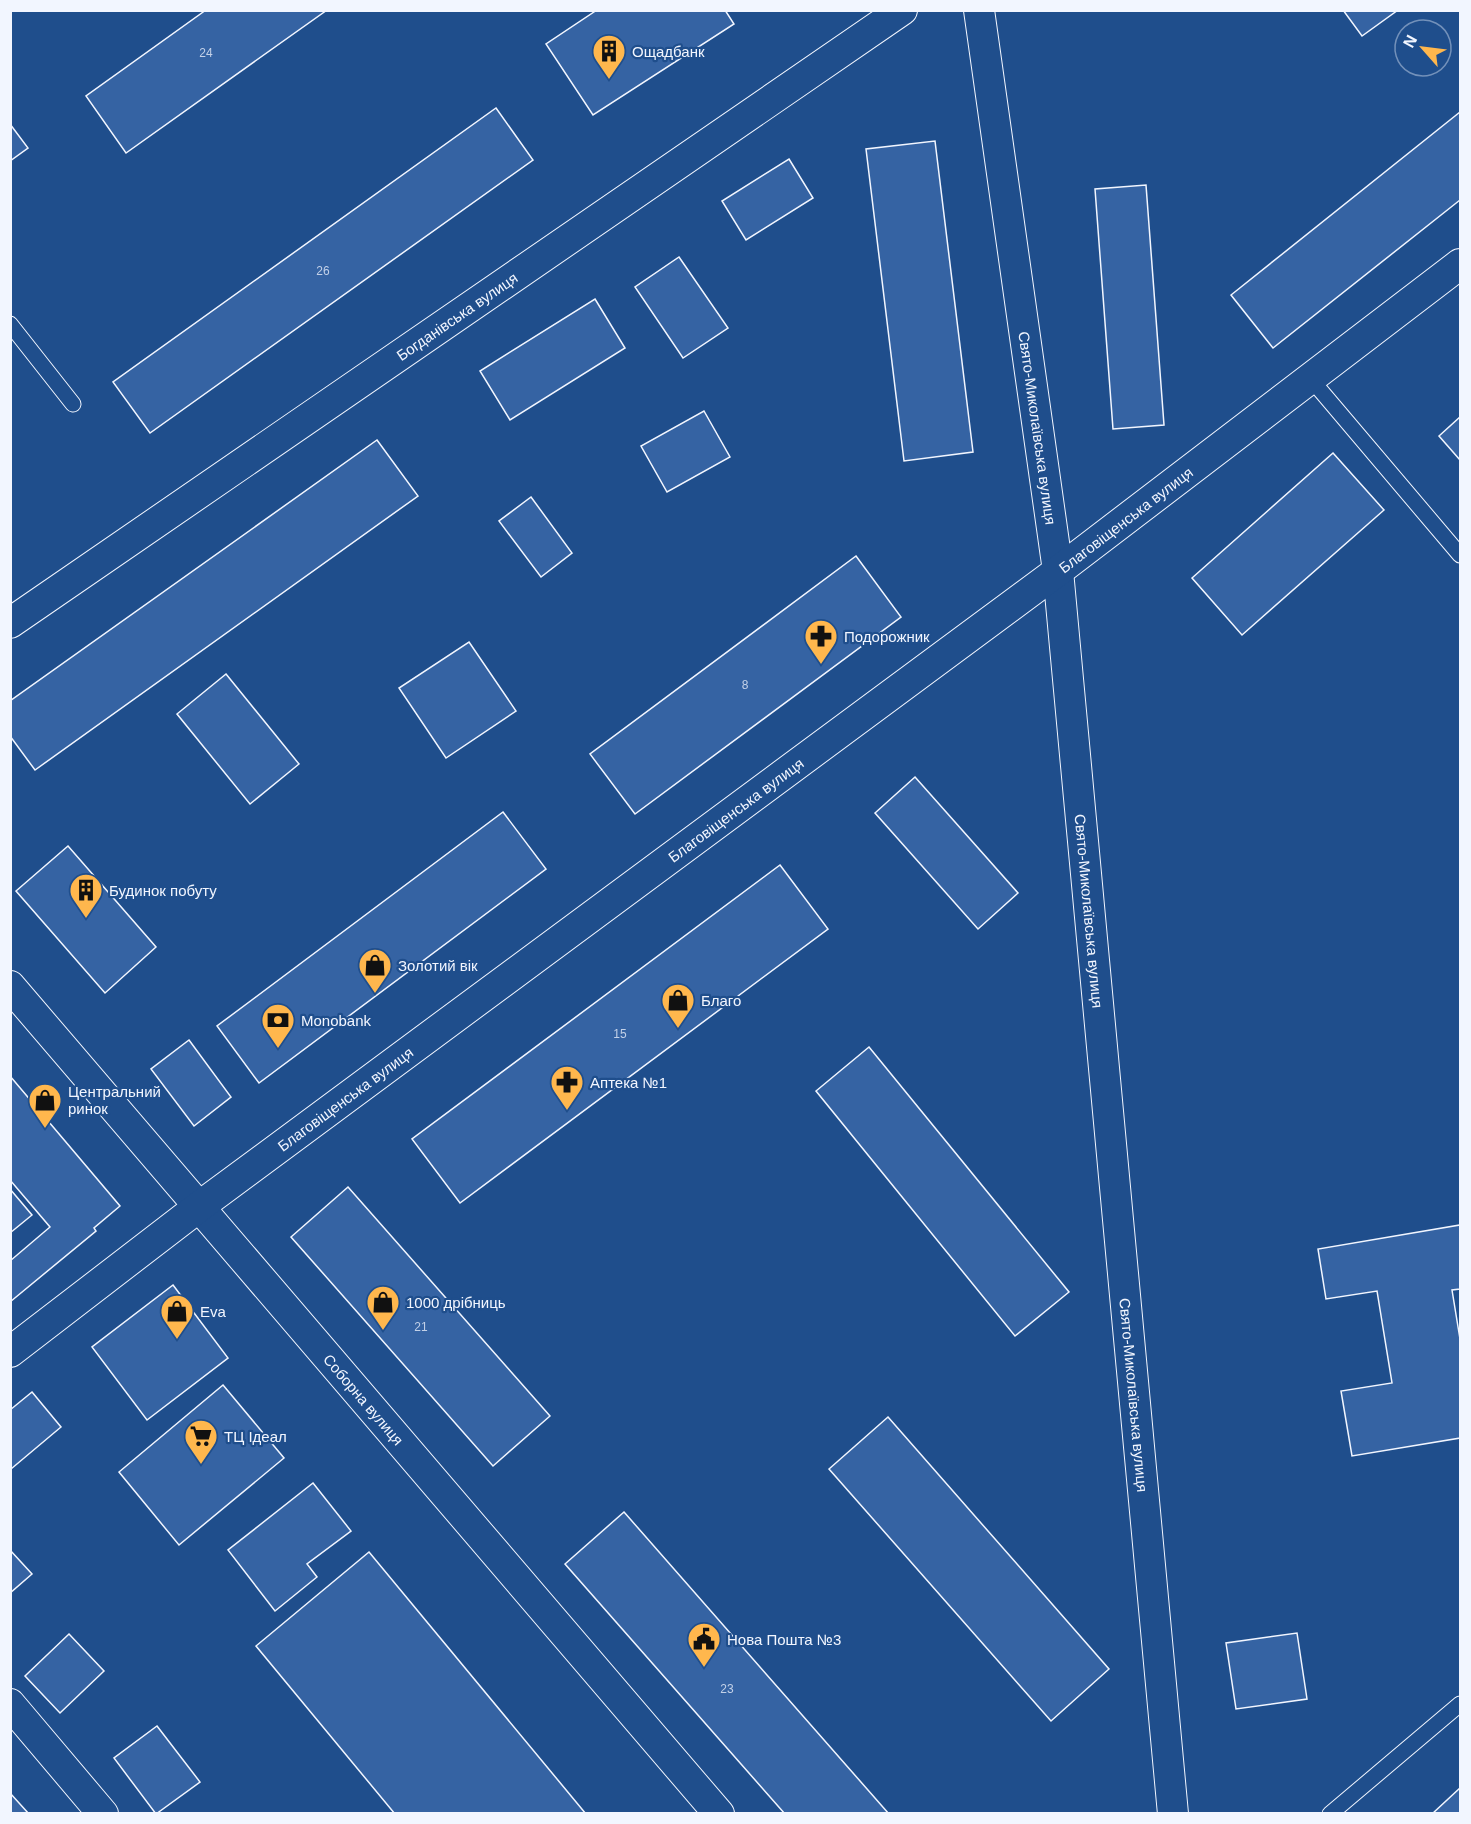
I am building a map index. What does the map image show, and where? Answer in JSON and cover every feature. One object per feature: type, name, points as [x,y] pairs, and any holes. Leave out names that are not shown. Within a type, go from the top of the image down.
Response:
[{"type":"street","name":"Богданівська вулиця","points":[[10,623],[902,10]]},
{"type":"street","name":"Свято-Миколаївська вулиця","points":[[979,10],[1058,571],[1173,1814]]},
{"type":"street","name":"Благовіщенська вулиця","points":[[10,1353],[200,1206],[1058,571],[1461,264]]},
{"type":"street","name":"Соборна вулиця","points":[[10,986],[719,1814]]},
{"type":"street","points":[[10,1704],[103,1814]]},
{"type":"lane","points":[[10,324],[73,404]]},
{"type":"lane","points":[[1310,378],[1461,555]]},
{"type":"lane","points":[[1330,1814],[1461,1704]]},
{"type":"building","points":[[206,10],[327,10],[126,153],[86,96]]},
{"type":"building","name":"Ощадбанк","points":[[597,10],[725,10],[734,24],[593,115],[546,44]]},
{"type":"building","points":[[1343,10],[1398,10],[1362,36]]},
{"type":"building","points":[[496,108],[533,160],[150,433],[113,382]]},
{"type":"building","points":[[1460,112],[1460,200],[1273,348],[1231,295]]},
{"type":"building","points":[[10,124],[28,148],[10,161]]},
{"type":"building","points":[[935,141],[973,452],[904,461],[866,149]]},
{"type":"building","points":[[789,159],[813,198],[746,240],[722,201]]},
{"type":"building","points":[[1146,185],[1164,425],[1113,429],[1095,189]]},
{"type":"building","points":[[679,257],[728,328],[683,358],[635,287]]},
{"type":"building","points":[[595,299],[625,348],[510,420],[480,371]]},
{"type":"building","points":[[704,411],[730,457],[667,492],[641,446]]},
{"type":"building","points":[[1460,417],[1460,460],[1439,436]]},
{"type":"building","points":[[377,440],[418,496],[35,770],[10,736],[10,701]]},
{"type":"building","points":[[1333,453],[1384,510],[1242,635],[1192,578]]},
{"type":"building","points":[[531,497],[572,553],[541,577],[499,521]]},
{"type":"building","points":[[856,556],[901,617],[635,814],[590,754]]},
{"type":"building","points":[[469,642],[516,711],[446,758],[399,688]]},
{"type":"building","points":[[226,674],[299,764],[250,804],[177,714]]},
{"type":"building","points":[[915,777],[1018,893],[978,929],[875,813]]},
{"type":"building","points":[[503,812],[546,869],[259,1083],[217,1026]]},
{"type":"building","name":"Будинок побуту","points":[[68,846],[156,947],[105,993],[16,891]]},
{"type":"building","points":[[780,865],[828,929],[460,1203],[412,1139]]},
{"type":"building","points":[[189,1040],[231,1097],[194,1126],[151,1069]]},
{"type":"building","points":[[869,1047],[1069,1292],[1015,1336],[816,1091]]},
{"type":"building","name":"Центральний ринок","points":[[10,1076],[120,1206],[94,1228],[96,1231],[10,1302],[10,1261],[50,1227],[10,1180]]},
{"type":"building","points":[[348,1187],[550,1416],[493,1466],[291,1237]]},
{"type":"building","points":[[10,1189],[32,1215],[10,1233]]},
{"type":"building","points":[[1460,1225],[1460,1289],[1452,1290],[1460,1339],[1460,1438],[1352,1456],[1341,1391],[1392,1383],[1377,1291],[1326,1299],[1318,1249]]},
{"type":"building","points":[[173,1285],[228,1358],[147,1420],[92,1347]]},
{"type":"building","name":"ТЦ Ідеал","points":[[223,1385],[284,1458],[179,1545],[119,1472]]},
{"type":"building","points":[[32,1392],[61,1427],[11,1469],[10,1410]]},
{"type":"building","points":[[888,1417],[1109,1669],[1051,1721],[829,1469]]},
{"type":"building","points":[[313,1483],[351,1531],[307,1564],[317,1577],[275,1611],[228,1550]]},
{"type":"building","points":[[624,1512],[889,1814],[785,1814],[565,1564]]},
{"type":"building","points":[[10,1550],[32,1574],[10,1593]]},
{"type":"building","points":[[369,1552],[586,1814],[395,1814],[256,1646]]},
{"type":"building","points":[[1297,1633],[1307,1699],[1236,1709],[1226,1643]]},
{"type":"building","points":[[69,1634],[104,1671],[60,1713],[25,1676]]},
{"type":"building","points":[[157,1726],[200,1782],[156,1814],[114,1758]]},
{"type":"building","points":[[1460,1788],[1460,1814],[1432,1814]]},
{"type":"building","points":[[10,1793],[29,1814],[10,1814]]},
{"type":"place","name":"Ощадбанк","points":[[609,80]]},
{"type":"place","name":"Подорожник","points":[[821,665]]},
{"type":"place","name":"Будинок побуту","points":[[86,919]]},
{"type":"place","name":"Золотий вік","points":[[375,994]]},
{"type":"place","name":"Благо","points":[[678,1029]]},
{"type":"place","name":"Monobank","points":[[278,1049]]},
{"type":"place","name":"Аптека №1","points":[[567,1111]]},
{"type":"place","name":"Центральний ринок","points":[[45,1129]]},
{"type":"place","name":"1000 дрібниць","points":[[383,1331]]},
{"type":"place","name":"Eva","points":[[177,1340]]},
{"type":"place","name":"ТЦ Ідеал","points":[[201,1465]]},
{"type":"place","name":"Нова Пошта №3","points":[[704,1668]]}]
